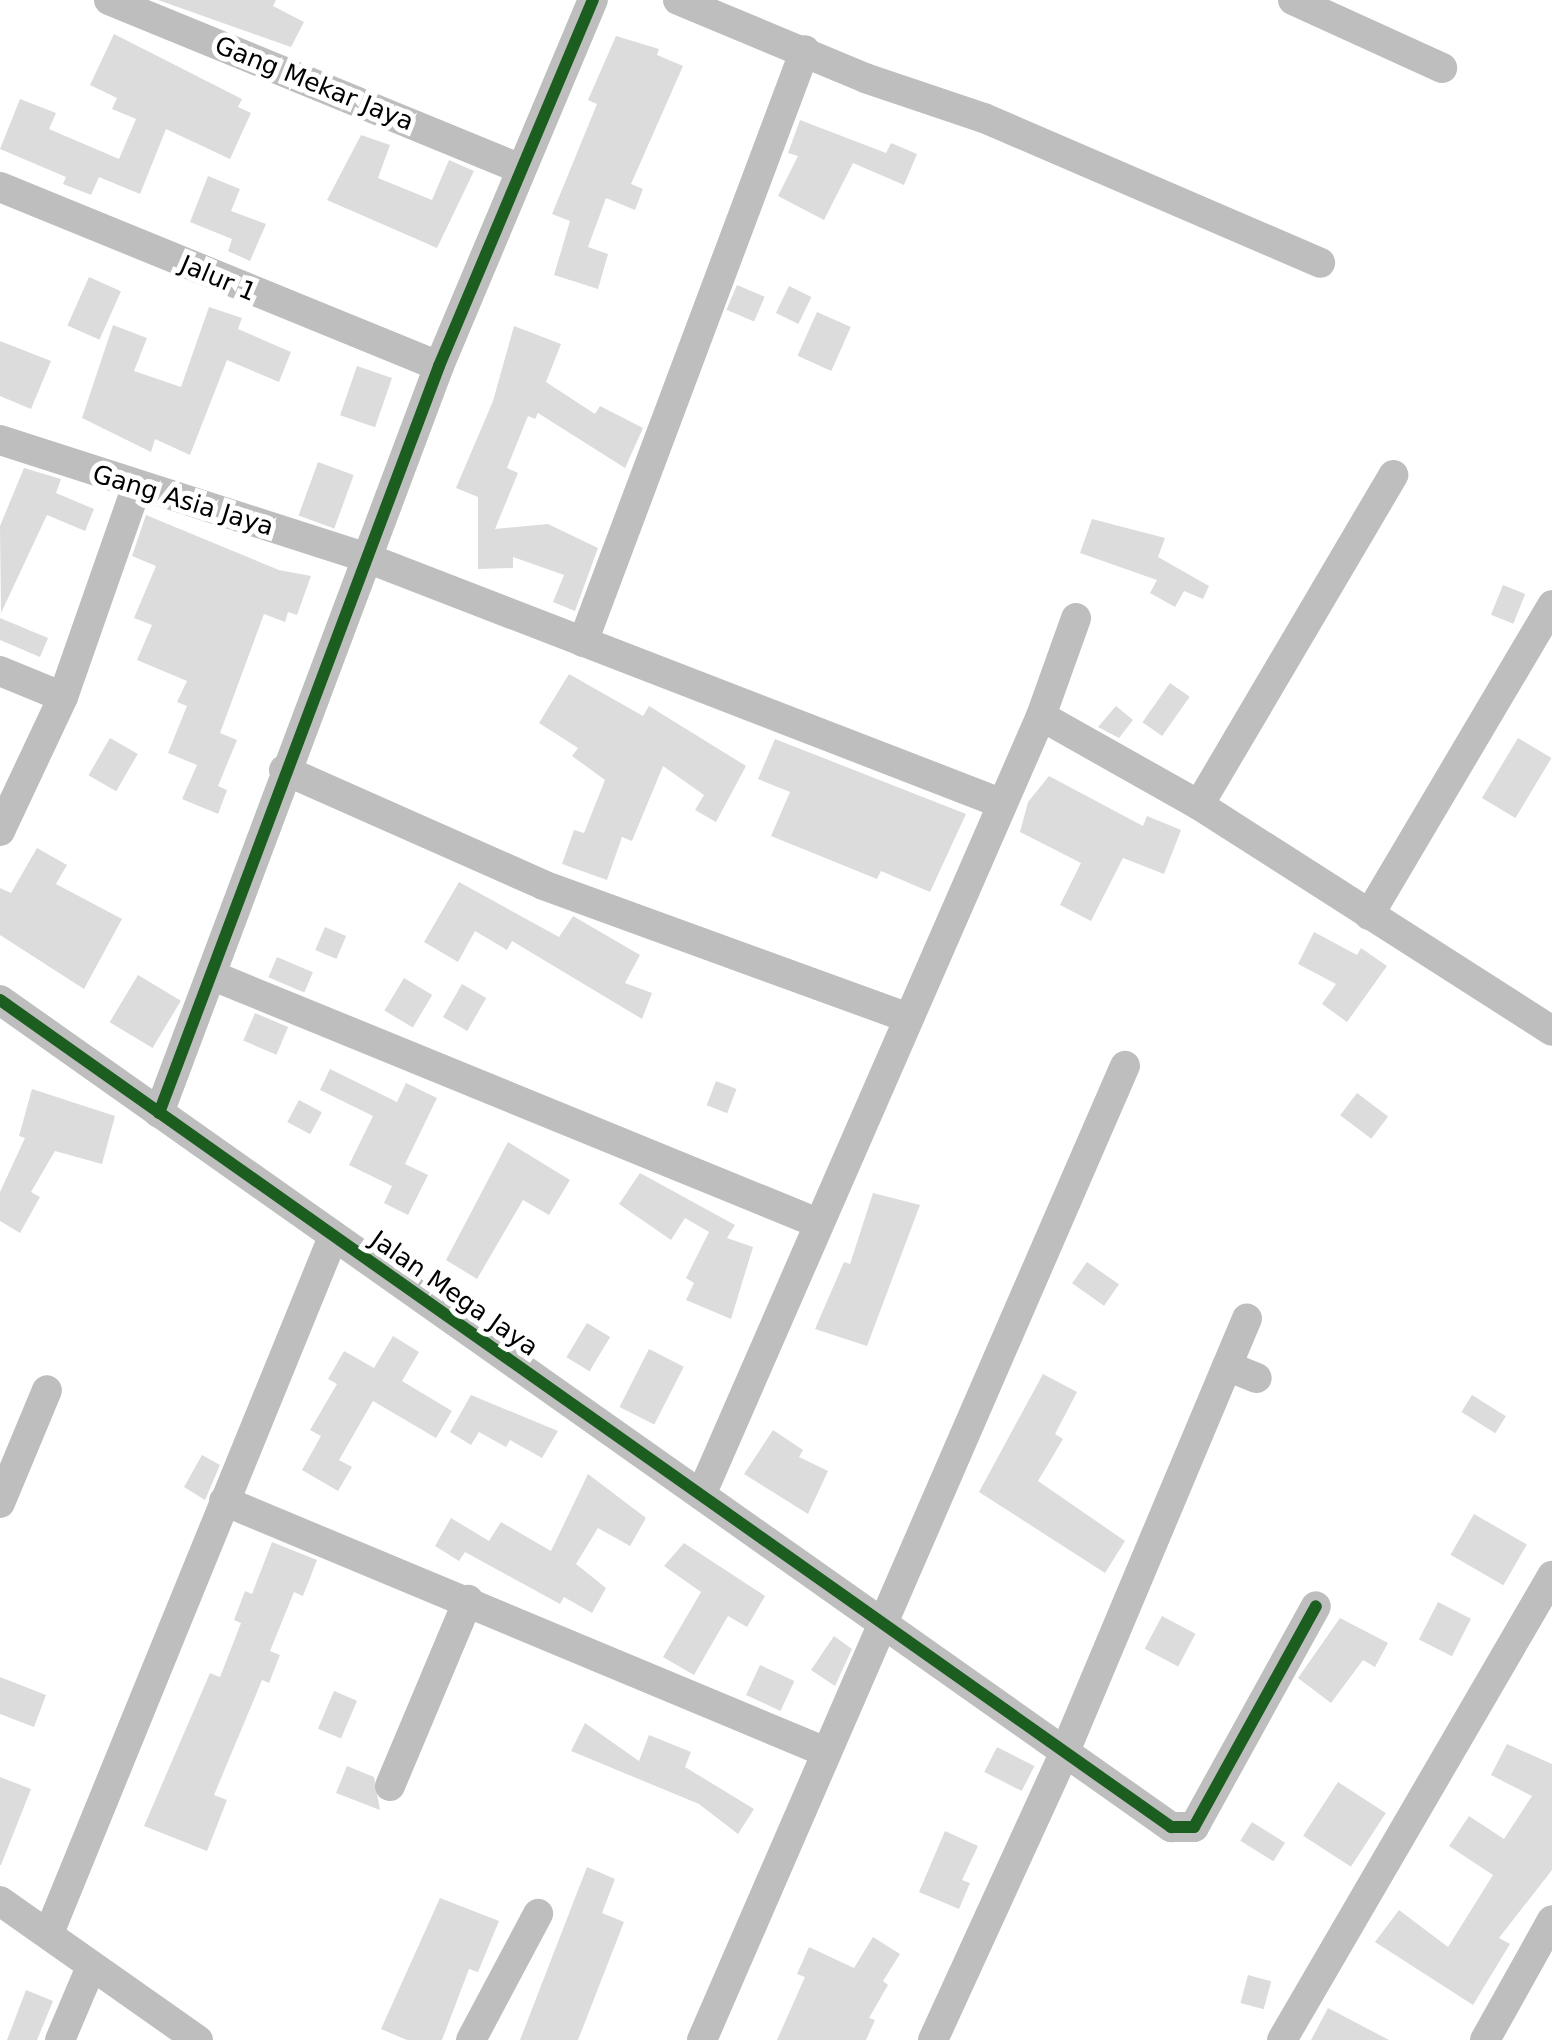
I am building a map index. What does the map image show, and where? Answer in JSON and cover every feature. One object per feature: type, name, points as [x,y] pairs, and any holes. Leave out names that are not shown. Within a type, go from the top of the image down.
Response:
[{"type":"street","name":"Gang Mekar Jaya","points":[[109,0],[519,168]]},
{"type":"street","points":[[158,1112],[438,366],[519,168],[594,0]]},
{"type":"street","points":[[678,0],[865,78],[984,118],[1320,264]]},
{"type":"street","points":[[1293,0],[1442,68]]},
{"type":"street","points":[[583,642],[805,50]]},
{"type":"street","name":"Jalur 1","points":[[0,186],[438,366]]},
{"type":"street","name":"Gang Asia Jaya","points":[[0,440],[136,488],[366,558],[998,802]]},
{"type":"street","points":[[1199,805],[1393,475]]},
{"type":"street","points":[[0,831],[63,697],[136,488]]},
{"type":"street","points":[[1369,915],[1552,605]]},
{"type":"street","points":[[701,1495],[998,802],[1042,716],[1076,618]]},
{"type":"street","points":[[0,671],[63,697]]},
{"type":"street","points":[[1042,716],[1199,805],[1552,1030]]},
{"type":"street","points":[[284,770],[576,898],[905,1017]]},
{"type":"street","points":[[211,975],[815,1222]]},
{"type":"street","name":"Jalan Mega Jaya","points":[[0,1000],[701,1495],[880,1627],[1066,1750],[1170,1828],[1194,1827],[1316,1606]]},
{"type":"street","points":[[702,2040],[823,1751],[1125,1066]]},
{"type":"street","points":[[49,1933],[333,1237]]},
{"type":"street","points":[[933,2040],[1066,1750],[1247,1318]]},
{"type":"street","points":[[1227,1366],[1257,1378]]},
{"type":"street","points":[[0,1503],[47,1390]]},
{"type":"street","points":[[224,1501],[823,1751]]},
{"type":"street","points":[[1282,2040],[1552,1576]]},
{"type":"street","points":[[390,1786],[468,1600]]},
{"type":"street","points":[[0,1901],[198,2040]]},
{"type":"street","points":[[470,2040],[538,1914]]},
{"type":"street","points":[[1485,2040],[1552,1920]]},
{"type":"street","points":[[60,2040],[92,1967]]},
{"type":"building","points":[[158,0],[276,0],[273,6],[304,22],[291,47]]},
{"type":"building","points":[[114,34],[242,99],[238,107],[251,113],[230,159],[166,129],[140,194],[99,177],[91,195],[63,184],[66,177],[0,149],[20,99],[56,113],[49,129],[119,159],[136,119],[112,109],[117,98],[90,85]]},
{"type":"building","points":[[616,36],[659,49],[657,55],[683,66],[631,184],[643,189],[635,210],[606,198],[588,247],[608,254],[598,289],[554,275],[570,221],[552,214],[597,104],[588,100]]},
{"type":"building","points":[[800,120],[886,153],[891,143],[917,154],[904,185],[853,163],[824,220],[778,196],[798,156],[788,153]]},
{"type":"building","points":[[361,135],[390,145],[378,178],[432,200],[449,160],[474,171],[437,248],[327,200]]},
{"type":"building","points":[[208,176],[240,189],[231,211],[266,224],[250,261],[228,251],[232,239],[190,222]]},
{"type":"building","points":[[89,277],[121,291],[99,340],[67,325]]},
{"type":"building","points":[[737,285],[765,297],[754,322],[726,310]]},
{"type":"building","points":[[789,286],[811,297],[798,324],[776,313]]},
{"type":"building","points":[[209,307],[242,318],[238,329],[291,352],[279,382],[227,360],[190,455],[155,439],[151,452],[82,418],[113,325],[147,338],[134,371],[181,387]]},
{"type":"building","points":[[817,312],[851,327],[831,371],[797,356]]},
{"type":"building","points":[[514,326],[561,344],[546,382],[595,414],[600,406],[643,428],[625,468],[538,413],[535,419],[528,416],[507,468],[518,473],[495,529],[548,524],[598,548],[575,611],[553,602],[564,575],[513,557],[513,568],[478,569],[478,497],[456,488],[493,401]]},
{"type":"building","points":[[0,341],[51,361],[31,409],[0,396]]},
{"type":"building","points":[[357,366],[392,378],[375,427],[340,415]]},
{"type":"building","points":[[318,462],[354,475],[334,529],[299,516]]},
{"type":"building","points":[[24,468],[61,479],[56,493],[94,509],[85,531],[47,515],[1,613],[0,526]]},
{"type":"building","points":[[146,515],[279,570],[311,576],[297,615],[288,612],[285,622],[264,614],[220,733],[237,740],[218,786],[227,790],[218,814],[182,799],[197,765],[168,753],[187,706],[177,702],[187,681],[137,660],[152,625],[134,618],[156,566],[132,556]]},
{"type":"building","points":[[1092,519],[1165,538],[1158,557],[1209,586],[1203,599],[1184,591],[1175,607],[1150,593],[1157,580],[1080,553]]},
{"type":"building","points":[[1503,585],[1525,594],[1513,624],[1491,615]]},
{"type":"building","points":[[0,618],[48,638],[40,657],[0,640]]},
{"type":"building","points":[[569,674],[643,716],[649,706],[746,766],[716,822],[695,810],[704,795],[663,766],[632,841],[622,837],[607,880],[562,864],[574,830],[584,833],[605,780],[572,756],[578,748],[539,723]]},
{"type":"building","points":[[1170,683],[1190,697],[1162,736],[1142,722]]},
{"type":"building","points":[[1116,706],[1133,720],[1119,738],[1098,727]]},
{"type":"building","points":[[110,738],[138,754],[116,791],[88,775]]},
{"type":"building","points":[[1518,738],[1551,758],[1515,818],[1482,798]]},
{"type":"building","points":[[775,739],[966,814],[930,892],[881,871],[877,879],[771,836],[790,792],[758,779]]},
{"type":"building","points":[[1049,776],[1143,826],[1147,816],[1181,830],[1164,874],[1123,858],[1091,921],[1060,905],[1081,863],[1020,832],[1028,802]]},
{"type":"building","points":[[37,848],[67,865],[56,884],[122,919],[84,989],[0,935],[0,888],[11,893]]},
{"type":"building","points":[[459,882],[559,937],[573,916],[640,955],[625,983],[652,993],[642,1019],[512,941],[507,950],[475,931],[458,962],[424,942]]},
{"type":"building","points":[[325,927],[346,936],[336,959],[315,950]]},
{"type":"building","points":[[1314,932],[1357,955],[1361,948],[1387,966],[1347,1022],[1322,1004],[1336,984],[1298,964]]},
{"type":"building","points":[[277,957],[313,972],[304,992],[268,977]]},
{"type":"building","points":[[138,975],[181,1001],[153,1048],[110,1022]]},
{"type":"building","points":[[404,978],[432,995],[413,1028],[384,1011]]},
{"type":"building","points":[[462,984],[486,998],[467,1031],[443,1017]]},
{"type":"building","points":[[255,1013],[288,1027],[276,1055],[243,1041]]},
{"type":"building","points":[[330,1069],[397,1102],[406,1083],[437,1098],[405,1164],[428,1175],[408,1215],[384,1203],[392,1186],[349,1165],[373,1116],[320,1090]]},
{"type":"building","points":[[716,1081],[737,1089],[727,1113],[707,1105]]},
{"type":"building","points":[[32,1089],[115,1116],[102,1164],[55,1151],[31,1192],[40,1197],[20,1233],[0,1221],[0,1192],[25,1138],[19,1136]]},
{"type":"building","points":[[1357,1093],[1388,1116],[1371,1139],[1340,1115]]},
{"type":"building","points":[[299,1100],[322,1112],[310,1134],[287,1122]]},
{"type":"building","points":[[508,1142],[570,1180],[549,1215],[523,1200],[477,1279],[446,1260]]},
{"type":"building","points":[[640,1173],[735,1225],[727,1238],[753,1247],[731,1319],[686,1300],[694,1283],[686,1278],[709,1232],[685,1218],[671,1240],[619,1204]]},
{"type":"building","points":[[873,1193],[920,1205],[867,1346],[815,1329],[844,1262],[850,1264]]},
{"type":"building","points":[[1087,1262],[1119,1284],[1104,1306],[1072,1283]]},
{"type":"building","points":[[587,1323],[610,1337],[590,1371],[566,1357]]},
{"type":"building","points":[[393,1336],[419,1352],[402,1381],[452,1411],[436,1438],[373,1401],[339,1460],[352,1467],[338,1491],[302,1470],[321,1436],[310,1430],[337,1384],[328,1379],[344,1351],[374,1368]]},
{"type":"building","points":[[649,1349],[684,1367],[654,1425],[619,1407]]},
{"type":"building","points":[[1043,1374],[1077,1392],[1055,1434],[1063,1439],[1038,1481],[1125,1541],[1105,1573],[979,1492]]},
{"type":"building","points":[[471,1395],[558,1431],[542,1458],[510,1440],[506,1447],[479,1432],[471,1445],[450,1432]]},
{"type":"building","points":[[1472,1395],[1506,1416],[1495,1433],[1461,1412]]},
{"type":"building","points":[[773,1430],[803,1450],[799,1457],[828,1471],[808,1514],[744,1474]]},
{"type":"building","points":[[202,1455],[220,1465],[205,1500],[184,1487]]},
{"type":"building","points":[[588,1474],[646,1518],[630,1546],[598,1528],[576,1564],[606,1588],[592,1613],[564,1597],[560,1604],[465,1552],[459,1561],[435,1546],[451,1518],[489,1541],[501,1522],[551,1551]]},
{"type":"building","points":[[1474,1514],[1527,1544],[1503,1585],[1450,1555]]},
{"type":"building","points":[[272,1542],[317,1560],[303,1596],[294,1592],[270,1651],[280,1655],[269,1683],[262,1680],[214,1795],[227,1800],[207,1851],[144,1826],[210,1673],[220,1677],[241,1623],[234,1620],[245,1591],[252,1594]]},
{"type":"building","points":[[684,1543],[765,1596],[747,1627],[728,1616],[694,1675],[663,1657],[701,1592],[664,1566]]},
{"type":"building","points":[[1438,1602],[1471,1619],[1452,1656],[1419,1639]]},
{"type":"building","points":[[1162,1616],[1196,1634],[1178,1667],[1145,1649]]},
{"type":"building","points":[[1340,1618],[1388,1643],[1375,1667],[1363,1660],[1331,1703],[1298,1678]]},
{"type":"building","points":[[834,1636],[852,1649],[835,1686],[811,1670]]},
{"type":"building","points":[[760,1665],[794,1681],[780,1711],[746,1695]]},
{"type":"building","points":[[0,1677],[46,1695],[34,1727],[0,1714]]},
{"type":"building","points":[[334,1691],[357,1701],[341,1739],[318,1729]]},
{"type":"building","points":[[585,1723],[639,1761],[649,1735],[691,1752],[685,1767],[754,1809],[738,1834],[699,1804],[571,1751]]},
{"type":"building","points":[[1507,1744],[1552,1764],[1552,1870],[1499,1938],[1510,1944],[1473,2005],[1375,1942],[1399,1910],[1448,1947],[1493,1875],[1449,1846],[1469,1816],[1504,1839],[1532,1796],[1491,1775]]},
{"type":"building","points":[[997,1747],[1034,1766],[1022,1791],[984,1772]]},
{"type":"building","points":[[347,1766],[374,1777],[380,1810],[336,1793]]},
{"type":"building","points":[[0,1777],[31,1789],[1,1865],[0,1865]]},
{"type":"building","points":[[1338,1782],[1386,1813],[1351,1867],[1303,1836]]},
{"type":"building","points":[[1252,1822],[1285,1843],[1273,1861],[1240,1841]]},
{"type":"building","points":[[945,1831],[978,1846],[962,1880],[970,1883],[959,1909],[919,1892]]},
{"type":"building","points":[[587,1867],[615,1879],[602,1913],[624,1922],[578,2040],[520,2040]]},
{"type":"building","points":[[440,1898],[499,1921],[478,1972],[469,1969],[442,2040],[407,2040],[381,2029]]},
{"type":"building","points":[[873,1937],[900,1954],[883,1981],[888,1985],[869,2018],[875,2020],[866,2040],[777,2040],[805,1977],[797,1974],[809,1947],[854,1968]]},
{"type":"building","points":[[1248,1975],[1271,1981],[1264,2009],[1240,2003]]},
{"type":"building","points":[[26,1990],[53,2001],[37,2040],[7,2040]]},
{"type":"building","points":[[1328,2008],[1389,2040],[1311,2040]]},
{"type":"cycle path","points":[[159,1113],[439,366],[593,0]]},
{"type":"cycle path","points":[[0,1000],[1171,1827],[1194,1827],[1316,1606]]}]
